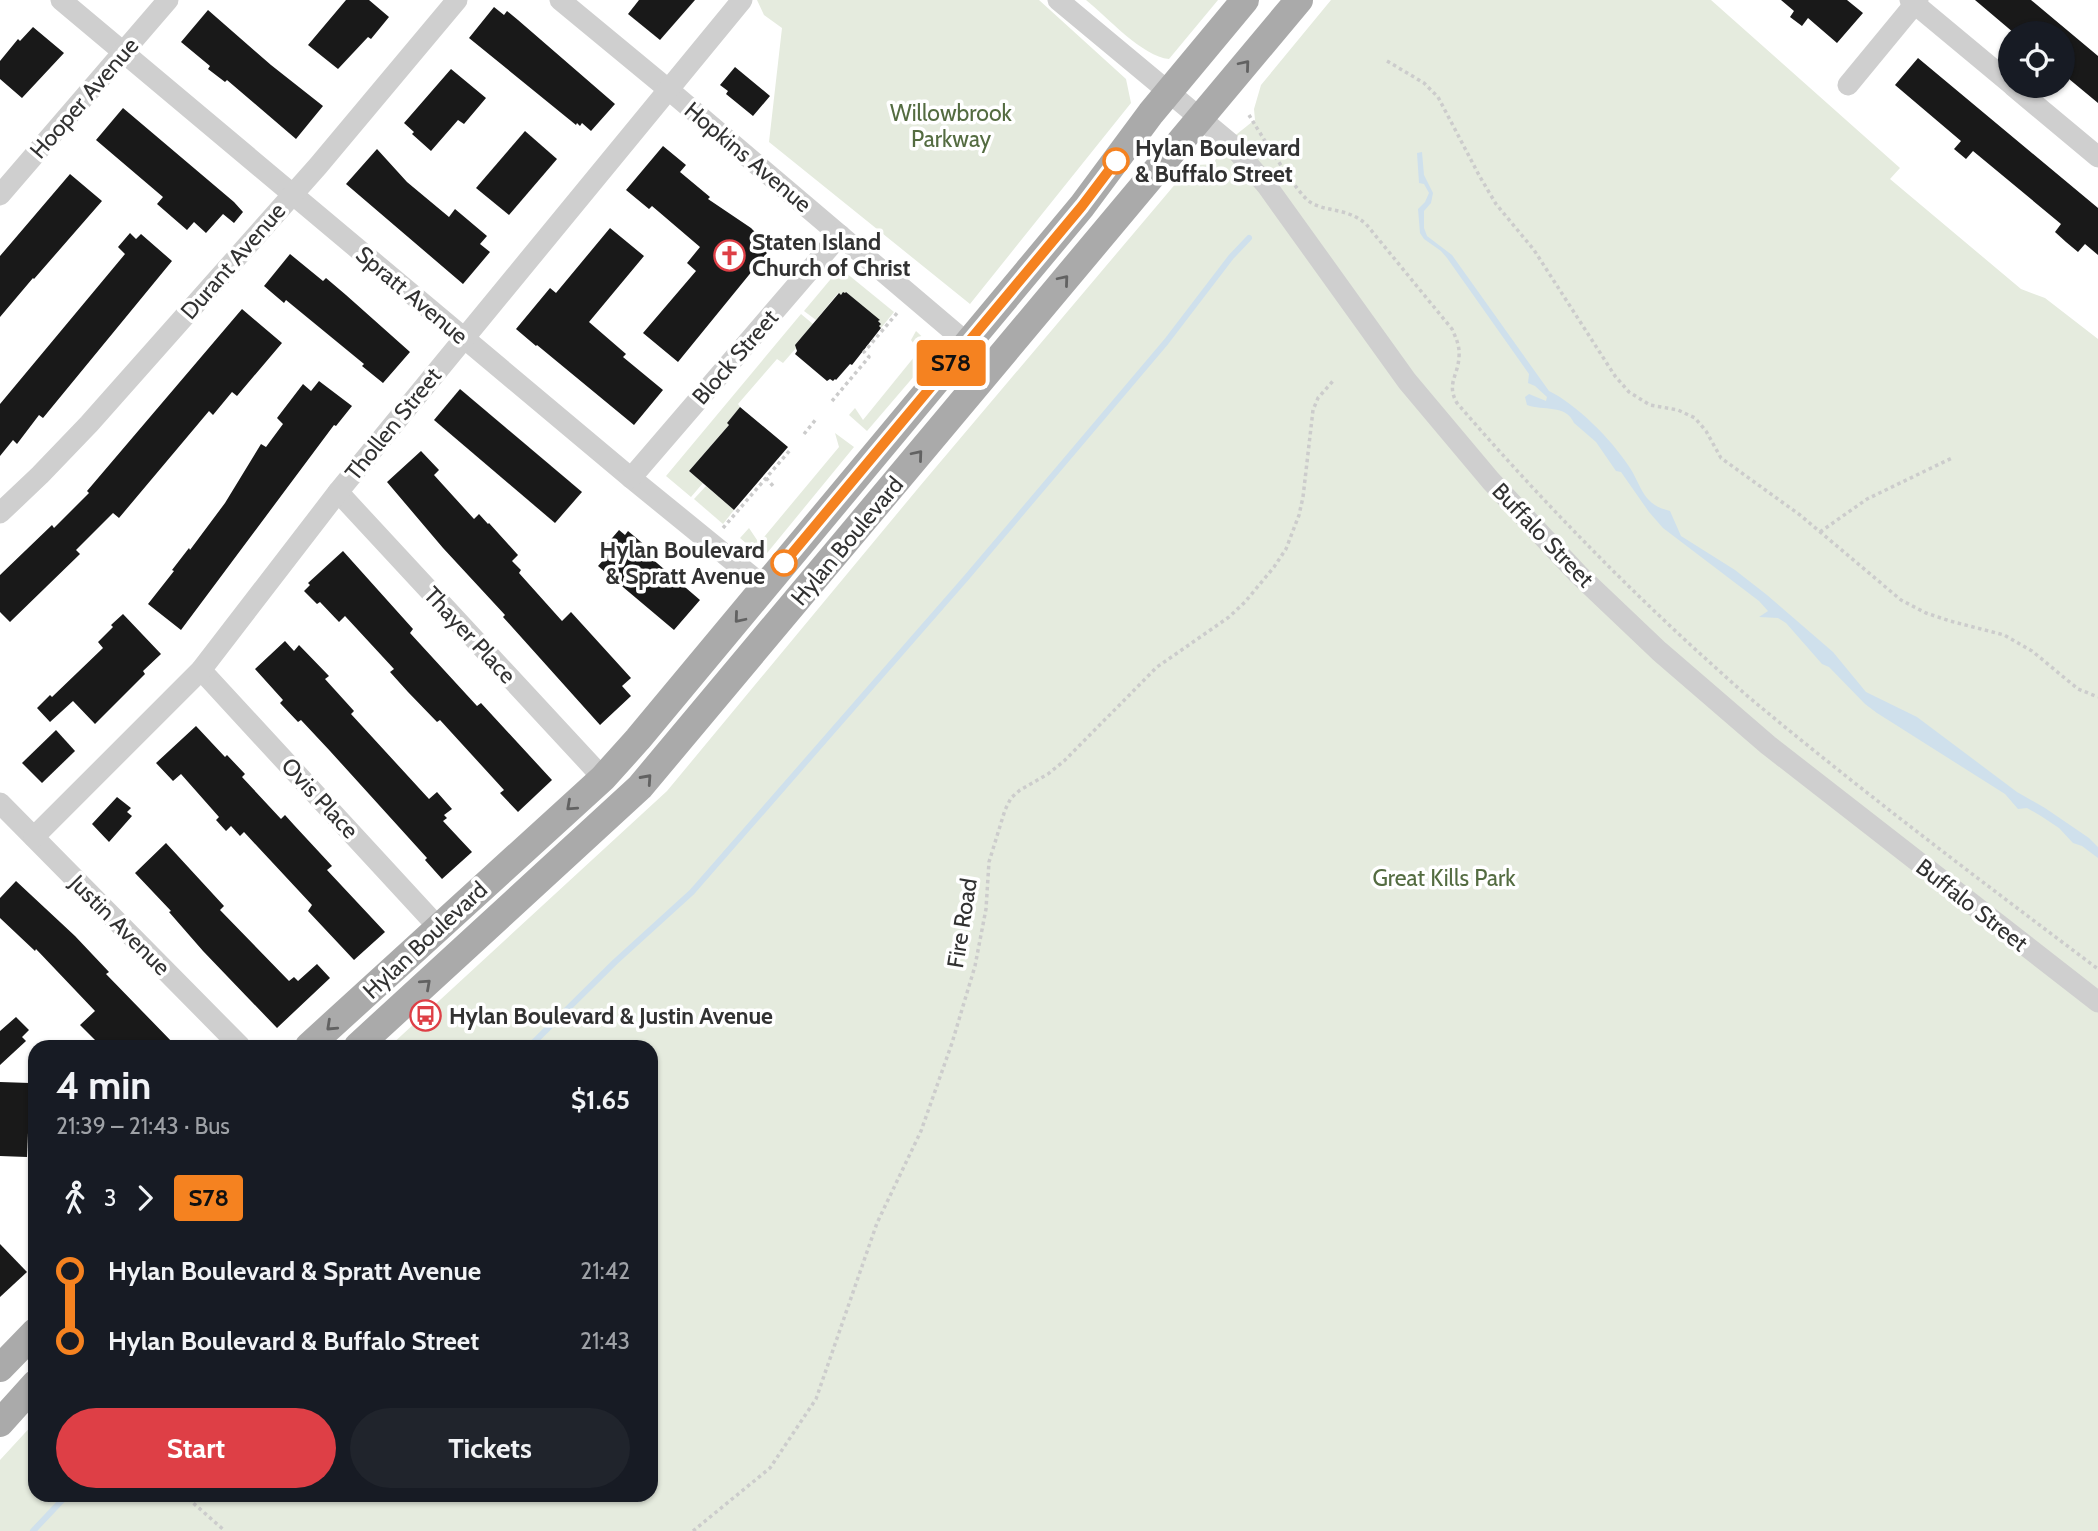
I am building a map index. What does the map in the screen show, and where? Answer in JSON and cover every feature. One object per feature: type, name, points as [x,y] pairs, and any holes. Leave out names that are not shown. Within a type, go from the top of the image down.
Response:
[{"type":"main road","name":"Hylan Boulevard","points":[[316,1040],[603,778],[646,730],[1082,206],[1169,91],[1245,0]]},
{"type":"main road","name":"Hylan Boulevard","points":[[365,1040],[640,787],[1299,0]]},
{"type":"main road","points":[[0,1368],[28,1339]]},
{"type":"main road","points":[[0,1423],[28,1392]]},
{"type":"street","name":"Spratt Avenue","points":[[61,0],[463,338],[765,587]]},
{"type":"street","name":"Hooper Avenue","points":[[0,195],[168,0]]},
{"type":"street","name":"Durant Avenue","points":[[0,513],[89,424],[318,166],[457,0]]},
{"type":"street","name":"Hopkins Avenue","points":[[560,0],[967,343]]},
{"type":"street","name":"Thollen Street","points":[[33,837],[201,670],[338,492],[742,0]]},
{"type":"street","name":"Buffalo Street","points":[[1058,0],[1230,143],[1267,186],[1416,391],[1491,481],[1578,574],[1659,651],[1768,745],[2098,1002]]},
{"type":"street","points":[[1848,85],[1914,1],[1998,73]]},
{"type":"street","points":[[2028,98],[2098,157]]},
{"type":"street","name":"Block Street","points":[[631,478],[840,235]]},
{"type":"street","name":"Thayer Place","points":[[338,492],[603,778]]},
{"type":"street","name":"Ovis Place","points":[[201,670],[438,928]]},
{"type":"street","name":"Justin Avenue","points":[[0,803],[234,1040]]},
{"type":"path","points":[[1387,61],[1424,83],[1438,97],[1496,204],[1534,250],[1615,376],[1629,391],[1650,405],[1678,410],[1695,418],[1706,431],[1721,458],[1768,490],[1900,600],[1926,613],[2004,635],[2032,651],[2078,689],[2098,697]]},
{"type":"path","points":[[1249,115],[1307,201],[1357,216],[1452,328],[1459,343],[1459,360],[1452,386],[1457,403],[1570,528],[1657,614],[1750,698],[2098,969]]},
{"type":"path","points":[[832,401],[869,357],[864,352],[898,312]]},
{"type":"path","name":"Fire Road","points":[[693,1531],[770,1468],[816,1399],[877,1223],[921,1131],[952,1043],[975,966],[986,909],[988,870],[994,843],[1011,798],[1064,761],[1157,667],[1229,617],[1274,567],[1286,549],[1299,515],[1313,410],[1318,398],[1333,381]]},
{"type":"path","points":[[804,434],[817,418]]},
{"type":"path","points":[[723,528],[791,449]]},
{"type":"path","points":[[1820,532],[1867,499],[1952,458]]},
{"type":"path","points":[[766,478],[774,487]]},
{"type":"path","points":[[192,1502],[225,1531]]},
{"type":"green space","name":"Willowbrook Parkway","points":[[757,0],[1039,0],[1126,79],[1131,103],[970,304],[769,142],[782,28],[764,15]]},
{"type":"green space","points":[[1086,0],[1218,0],[1169,59],[1159,57],[1137,44]]},
{"type":"green space","name":"Great Kills Park","points":[[1331,0],[1711,0],[1900,168],[1890,179],[2021,289],[2045,298],[2098,339],[2098,1531],[0,1531],[0,1460],[28,1430],[28,1502],[658,1502],[658,1040],[397,1040],[667,791],[1188,169],[1197,165],[1214,164],[1225,146],[1255,120],[1254,109],[1261,85]]},
{"type":"green space","points":[[840,268],[894,312],[881,328],[879,320],[846,292],[841,295],[838,293],[816,320],[804,311]]},
{"type":"green space","points":[[801,314],[813,324],[783,363],[777,359],[738,404],[740,407],[727,423],[729,425],[689,471],[703,483],[691,497],[666,476]]},
{"type":"green space","points":[[916,331],[933,347],[930,351],[933,354],[867,431],[849,415],[855,408],[863,420],[919,351],[911,340]]},
{"type":"green space","points":[[835,433],[854,447],[763,558],[740,538],[749,528],[759,543],[839,447]]},
{"type":"green space","points":[[706,486],[734,510],[723,524],[694,499]]},
{"type":"water","points":[[1422,152],[1424,175],[1433,193],[1431,203],[1424,211],[1427,236],[1452,255],[1549,391],[1570,404],[1592,423],[1621,455],[1648,499],[1660,508],[1670,511],[1681,536],[1735,570],[1767,595],[1833,652],[1866,692],[1917,717],[2017,792],[2089,838],[2098,847],[2098,858],[2073,843],[2059,828],[2041,816],[2027,808],[2018,809],[2005,794],[1865,704],[1829,667],[1822,664],[1786,623],[1778,618],[1759,617],[1768,611],[1759,601],[1663,528],[1596,442],[1566,413],[1527,405],[1525,397],[1529,394],[1546,401],[1547,397],[1528,383],[1529,374],[1447,258],[1420,233],[1418,209],[1429,193],[1424,184],[1419,183],[1417,153]]},
{"type":"building","points":[[346,0],[369,0],[389,17],[371,39],[368,37],[338,69],[308,45]]},
{"type":"building","points":[[639,0],[695,0],[660,40],[628,14]]},
{"type":"building","points":[[1781,0],[1847,0],[1863,13],[1837,43],[1808,18],[1802,26],[1790,17],[1794,11]]},
{"type":"building","points":[[1975,0],[2031,0],[2056,21],[2000,21]]},
{"type":"building","points":[[494,7],[504,15],[507,11],[615,104],[591,131],[582,123],[580,126],[577,123],[576,125],[469,38]]},
{"type":"building","points":[[208,10],[323,106],[296,139],[227,80],[225,82],[208,69],[210,66],[181,42]]},
{"type":"building","points":[[33,27],[64,53],[22,98],[0,79],[0,61],[18,39],[20,41]]},
{"type":"building","points":[[2075,37],[2098,56],[2098,103],[2075,84]]},
{"type":"building","points":[[1918,58],[2098,208],[2098,255],[2085,244],[2078,252],[2055,232],[2061,224],[1973,151],[1966,159],[1954,149],[1961,141],[1895,85]]},
{"type":"building","points":[[735,67],[770,96],[753,116],[726,94],[728,91],[720,85]]},
{"type":"building","points":[[451,69],[486,98],[464,124],[458,120],[431,151],[404,123]]},
{"type":"building","points":[[123,108],[234,202],[243,212],[234,223],[223,214],[206,233],[194,222],[187,230],[157,204],[163,197],[96,140]]},
{"type":"building","points":[[525,131],[557,159],[509,215],[476,188]]},
{"type":"building","points":[[663,146],[686,165],[680,172],[710,197],[708,199],[751,228],[771,248],[678,362],[643,333],[696,271],[687,263],[700,247],[652,206],[649,209],[626,190]]},
{"type":"building","points":[[377,149],[407,182],[449,217],[455,209],[487,236],[480,244],[490,252],[463,284],[346,184]]},
{"type":"building","points":[[70,174],[102,201],[0,317],[0,256]]},
{"type":"building","points":[[610,228],[644,256],[589,322],[626,354],[623,357],[663,390],[634,425],[516,329],[550,288],[556,293]]},
{"type":"building","points":[[130,233],[136,239],[141,234],[172,261],[43,418],[39,415],[17,444],[13,440],[0,456],[0,404],[125,254],[118,247]]},
{"type":"building","points":[[290,254],[323,281],[326,278],[410,352],[383,383],[286,300],[284,303],[264,286]]},
{"type":"building","points":[[843,292],[880,320],[878,321],[881,328],[852,365],[836,380],[827,381],[795,354],[795,345],[839,293],[841,295]]},
{"type":"building","points":[[242,309],[282,343],[237,396],[232,392],[213,415],[209,411],[119,518],[113,513],[76,550],[80,554],[10,622],[0,612],[0,575],[89,493],[87,491]]},
{"type":"building","points":[[319,381],[352,406],[336,426],[334,425],[181,630],[148,604],[225,503],[261,444],[266,447],[283,424],[277,418],[303,384],[311,391]]},
{"type":"building","points":[[460,389],[582,492],[555,523],[434,420]]},
{"type":"building","points":[[740,407],[788,447],[734,510],[689,471],[729,425],[727,423]]},
{"type":"building","points":[[421,451],[439,470],[434,475],[474,519],[479,514],[518,555],[512,561],[521,570],[519,573],[562,621],[571,612],[631,678],[622,686],[631,696],[600,725],[387,482]]},
{"type":"building","points":[[619,530],[625,535],[628,531],[647,547],[643,551],[700,600],[674,630],[598,566],[613,549],[607,544]]},
{"type":"building","points":[[343,551],[413,629],[410,633],[477,706],[481,703],[552,780],[518,812],[500,793],[504,790],[440,720],[437,722],[408,692],[390,672],[394,669],[345,616],[339,622],[320,602],[317,604],[304,591],[310,585],[308,583]]},
{"type":"building","points":[[123,614],[161,654],[95,724],[73,701],[50,722],[37,708],[103,648],[98,642]]},
{"type":"building","points":[[285,641],[294,651],[299,645],[329,676],[325,679],[354,711],[351,714],[429,799],[437,792],[452,809],[444,815],[447,818],[443,821],[472,852],[442,879],[425,860],[427,858],[330,751],[301,720],[298,722],[280,703],[283,700],[255,669]]},
{"type":"building","points":[[196,726],[245,774],[242,777],[281,819],[285,815],[332,866],[327,870],[385,932],[354,960],[308,911],[312,905],[244,832],[240,836],[231,826],[226,831],[216,820],[219,817],[181,774],[173,781],[156,763]]},
{"type":"building","points":[[56,730],[75,751],[42,783],[22,763]]},
{"type":"building","points":[[117,797],[131,808],[127,812],[132,816],[109,842],[92,824]]},
{"type":"building","points":[[166,843],[224,906],[220,910],[289,981],[294,977],[298,981],[317,964],[330,978],[277,1028],[203,951],[169,912],[171,911],[135,873]]},
{"type":"building","points":[[16,881],[75,936],[109,972],[106,974],[170,1040],[95,1040],[80,1025],[95,1011],[36,949],[35,951],[0,918],[0,898]]},
{"type":"building","points":[[16,1017],[29,1030],[22,1037],[26,1041],[0,1065],[0,1031]]},
{"type":"building","points":[[0,1082],[28,1083],[27,1157],[0,1156]]},
{"type":"building","points":[[0,1244],[27,1272],[0,1297]]},
{"type":"waterway","points":[[536,1040],[615,962],[692,892],[967,577],[1166,342],[1231,257],[1249,238]]},
{"type":"waterway","points":[[33,1531],[60,1502]]},
{"type":"bus line","name":"S78","points":[[784,563],[1082,206],[1116,161]]},
{"type":"place","name":"Hylan Boulevard & Buffalo Street","points":[[1116,161]]},
{"type":"place","name":"Staten Island Church of Christ","points":[[729,255]]},
{"type":"place","name":"Hylan Boulevard & Spratt Avenue","points":[[784,563]]},
{"type":"place","name":"Hylan Boulevard & Justin Avenue","points":[[426,1016]]}]
